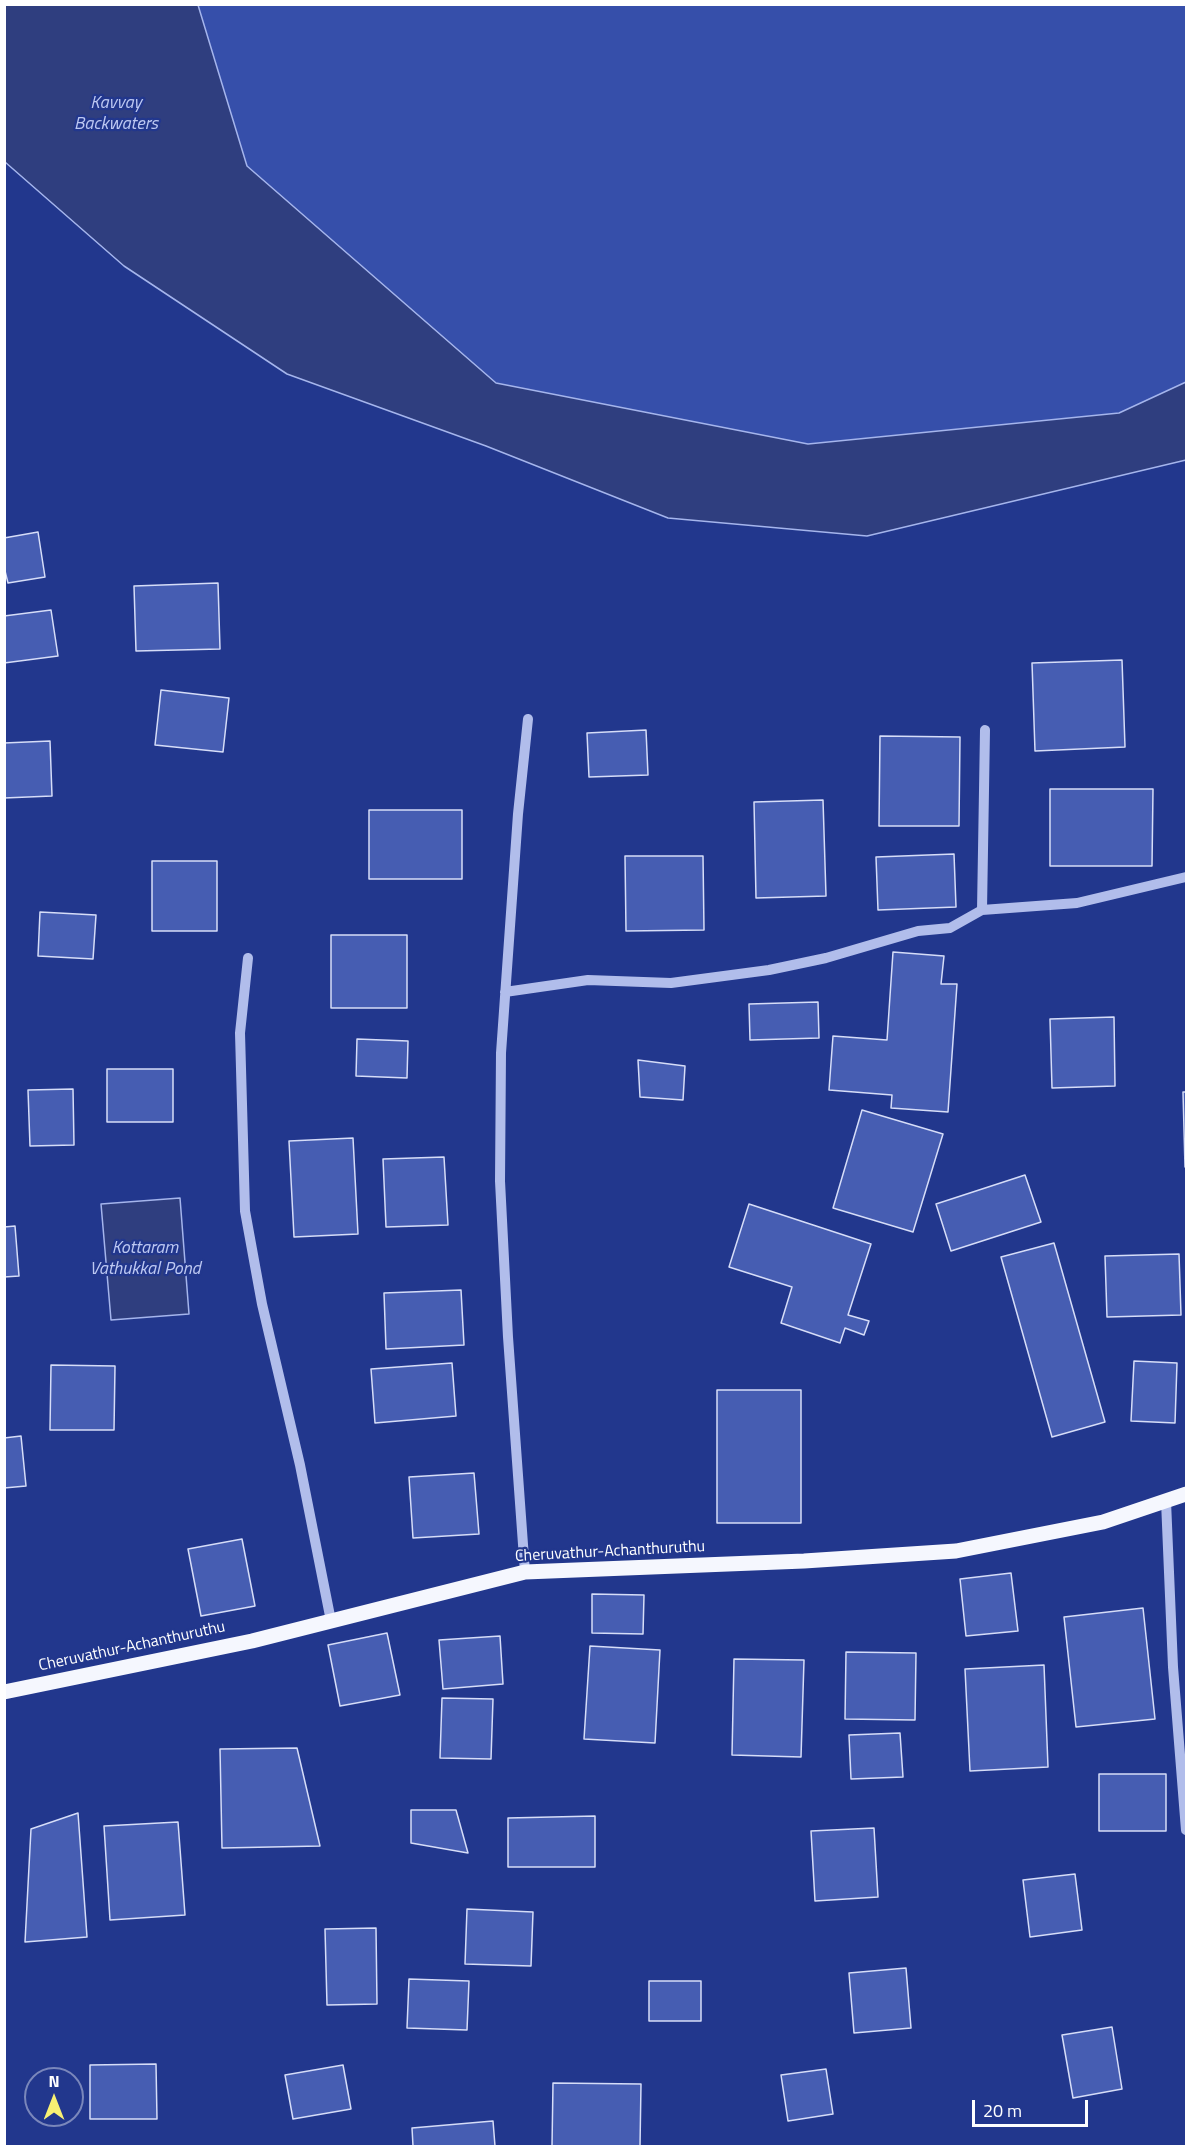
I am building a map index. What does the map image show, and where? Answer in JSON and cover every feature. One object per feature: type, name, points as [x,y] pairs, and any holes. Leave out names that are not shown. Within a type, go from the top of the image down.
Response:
[{"type":"main road","name":"Cheruvathur-Achanthuruthu","points":[[4,1692],[252,1641],[525,1572],[804,1561],[956,1551],[1103,1522],[1186,1494]]},
{"type":"street","points":[[525,1572],[508,1337],[500,1181],[501,1053],[518,814],[528,719]]},
{"type":"street","points":[[981,910],[985,730]]},
{"type":"street","points":[[505,992],[588,980],[671,983],[769,969],[826,958],[918,931],[950,928],[981,910],[1077,903],[1186,877]]},
{"type":"street","points":[[248,958],[240,1032],[245,1211],[262,1304],[300,1465],[330,1621]]},
{"type":"street","points":[[1166,1501],[1173,1667],[1186,1830]]},
{"type":"shaded area","points":[[198,5],[1186,5],[1186,382],[1119,413],[807,444],[496,383],[247,166]]},
{"type":"water","name":"Kavvay Backwaters","points":[[5,4],[198,5],[247,166],[496,383],[808,444],[1119,413],[1186,382],[1186,460],[867,536],[668,518],[486,446],[287,374],[124,266],[5,162]]},
{"type":"water","name":"Kottaram Vathukkal Pond","points":[[180,1198],[189,1314],[111,1320],[101,1204]]},
{"type":"building","points":[[38,532],[45,577],[8,583],[4,567],[4,538]]},
{"type":"building","points":[[218,583],[220,649],[136,651],[134,586]]},
{"type":"building","points":[[51,610],[58,656],[4,663],[4,616]]},
{"type":"building","points":[[1122,660],[1125,747],[1035,751],[1032,663]]},
{"type":"building","points":[[161,690],[229,698],[223,752],[155,745]]},
{"type":"building","points":[[646,730],[648,775],[589,777],[587,733]]},
{"type":"building","points":[[880,736],[960,737],[959,826],[879,826]]},
{"type":"building","points":[[50,741],[52,796],[4,798],[4,743]]},
{"type":"building","points":[[1050,789],[1153,789],[1152,866],[1050,866]]},
{"type":"building","points":[[823,800],[826,896],[756,898],[754,802]]},
{"type":"building","points":[[369,810],[462,810],[462,879],[369,879]]},
{"type":"building","points":[[954,854],[956,907],[878,910],[876,857]]},
{"type":"building","points":[[625,856],[703,856],[704,930],[626,931]]},
{"type":"building","points":[[152,861],[217,861],[217,931],[152,931]]},
{"type":"building","points":[[40,912],[96,915],[93,959],[38,956]]},
{"type":"building","points":[[331,935],[407,935],[407,1008],[331,1008]]},
{"type":"building","points":[[893,952],[944,956],[941,984],[957,984],[948,1112],[891,1108],[892,1095],[829,1090],[833,1036],[887,1040]]},
{"type":"building","points":[[818,1002],[819,1038],[750,1040],[749,1004]]},
{"type":"building","points":[[1114,1017],[1115,1086],[1052,1088],[1050,1019]]},
{"type":"building","points":[[357,1039],[408,1041],[407,1078],[356,1076]]},
{"type":"building","points":[[638,1060],[685,1066],[683,1100],[640,1097]]},
{"type":"building","points":[[107,1069],[173,1069],[173,1122],[107,1122]]},
{"type":"building","points":[[73,1089],[74,1145],[30,1146],[28,1090]]},
{"type":"building","points":[[1183,1092],[1186,1092],[1186,1167],[1185,1167]]},
{"type":"building","points":[[862,1110],[943,1134],[913,1232],[833,1208]]},
{"type":"building","points":[[353,1138],[358,1234],[294,1237],[289,1141]]},
{"type":"building","points":[[444,1157],[448,1225],[386,1227],[383,1159]]},
{"type":"building","points":[[1025,1175],[1041,1222],[951,1251],[936,1204]]},
{"type":"building","points":[[749,1204],[871,1244],[848,1315],[869,1321],[864,1335],[845,1328],[840,1343],[781,1323],[792,1287],[729,1267]]},
{"type":"building","points":[[15,1226],[19,1276],[4,1277],[4,1227]]},
{"type":"building","points":[[1054,1243],[1105,1422],[1052,1437],[1001,1257]]},
{"type":"building","points":[[1179,1254],[1181,1315],[1107,1317],[1105,1256]]},
{"type":"building","points":[[461,1290],[464,1345],[386,1349],[384,1293]]},
{"type":"building","points":[[1134,1361],[1177,1363],[1175,1423],[1131,1421]]},
{"type":"building","points":[[452,1363],[456,1416],[375,1423],[371,1369]]},
{"type":"building","points":[[51,1365],[115,1366],[114,1430],[50,1430]]},
{"type":"building","points":[[717,1390],[801,1390],[801,1523],[717,1523]]},
{"type":"building","points":[[21,1436],[26,1486],[4,1488],[4,1438]]},
{"type":"building","points":[[474,1473],[479,1534],[413,1538],[409,1477]]},
{"type":"building","points":[[242,1539],[255,1606],[201,1616],[188,1549]]},
{"type":"building","points":[[1011,1573],[1018,1631],[966,1636],[960,1579]]},
{"type":"building","points":[[592,1594],[644,1595],[643,1634],[592,1633]]},
{"type":"building","points":[[1143,1608],[1155,1719],[1076,1727],[1064,1617]]},
{"type":"building","points":[[387,1633],[400,1695],[340,1706],[328,1645]]},
{"type":"building","points":[[500,1636],[503,1684],[443,1689],[439,1640]]},
{"type":"building","points":[[590,1646],[660,1650],[655,1743],[584,1739]]},
{"type":"building","points":[[846,1652],[916,1653],[915,1720],[845,1719]]},
{"type":"building","points":[[734,1659],[804,1660],[801,1757],[732,1755]]},
{"type":"building","points":[[1044,1665],[1048,1767],[970,1771],[965,1669]]},
{"type":"building","points":[[442,1698],[493,1699],[491,1759],[440,1758]]},
{"type":"building","points":[[900,1733],[903,1777],[851,1779],[849,1735]]},
{"type":"building","points":[[297,1748],[320,1846],[222,1848],[220,1749]]},
{"type":"building","points":[[1099,1774],[1166,1774],[1166,1831],[1099,1831]]},
{"type":"building","points":[[411,1810],[456,1810],[468,1853],[411,1843]]},
{"type":"building","points":[[78,1813],[87,1937],[25,1942],[31,1829]]},
{"type":"building","points":[[595,1816],[595,1867],[508,1867],[508,1818]]},
{"type":"building","points":[[178,1822],[185,1915],[110,1920],[104,1826]]},
{"type":"building","points":[[874,1828],[878,1897],[815,1901],[811,1831]]},
{"type":"building","points":[[1075,1874],[1082,1930],[1030,1937],[1023,1880]]},
{"type":"building","points":[[467,1909],[533,1912],[531,1966],[465,1964]]},
{"type":"building","points":[[376,1928],[377,2004],[327,2005],[325,1929]]},
{"type":"building","points":[[906,1968],[911,2028],[854,2033],[849,1973]]},
{"type":"building","points":[[409,1979],[469,1981],[467,2030],[407,2028]]},
{"type":"building","points":[[649,1981],[701,1981],[701,2021],[649,2021]]},
{"type":"building","points":[[1112,2027],[1122,2089],[1073,2098],[1062,2035]]},
{"type":"building","points":[[156,2064],[157,2119],[90,2119],[90,2065]]},
{"type":"building","points":[[343,2065],[351,2109],[293,2119],[285,2075]]},
{"type":"building","points":[[826,2069],[833,2114],[788,2121],[781,2075]]},
{"type":"building","points":[[553,2083],[641,2084],[640,2146],[552,2146]]},
{"type":"building","points":[[493,2121],[495,2146],[413,2146],[412,2128]]}]
